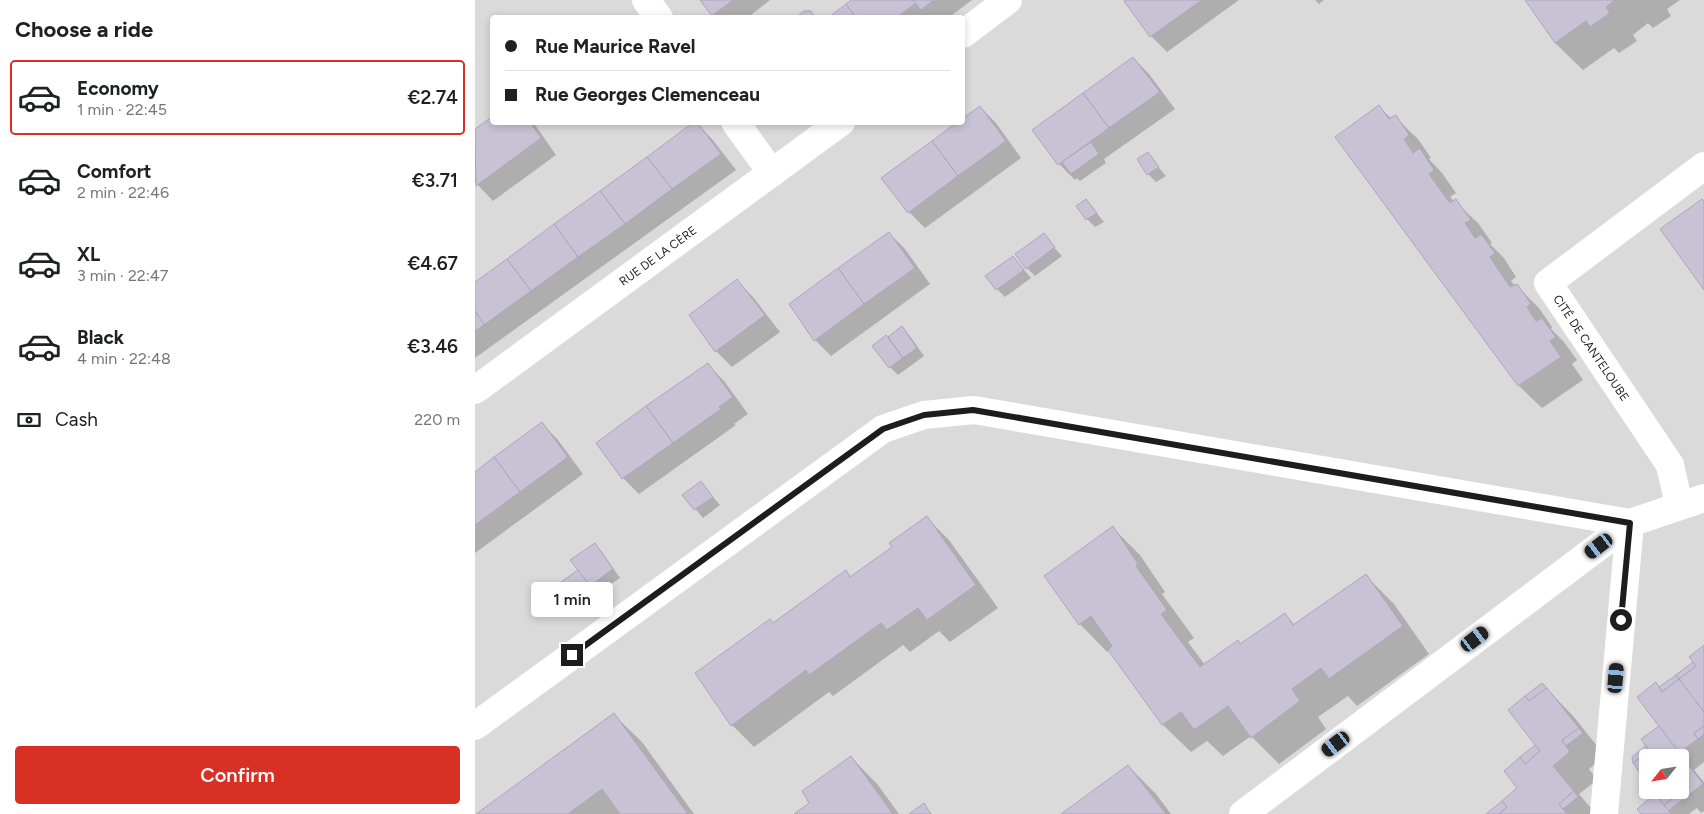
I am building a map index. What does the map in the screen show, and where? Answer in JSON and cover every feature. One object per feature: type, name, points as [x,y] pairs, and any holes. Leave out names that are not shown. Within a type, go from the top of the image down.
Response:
[{"type":"street","points":[[646,0],[657,15]]},
{"type":"street","points":[[965,32],[1008,0]]},
{"type":"street","points":[[737,125],[772,173]]},
{"type":"street","name":"RUE DE LA CÈRE","points":[[475,390],[837,125]]},
{"type":"street","name":"CITÉ DE CANTELOUBE","points":[[1692,502],[1670,465],[1548,284],[1704,166]]},
{"type":"street","points":[[475,726],[883,429],[924,415],[973,410],[1630,523]]},
{"type":"street","points":[[1243,814],[1630,523],[1692,502]]},
{"type":"street","points":[[1604,814],[1630,523]]},
{"type":"shaded area","points":[[475,0],[1704,0],[1704,814],[475,814]]},
{"type":"building","points":[[700,0],[733,0],[713,15],[711,15]]},
{"type":"building","points":[[851,0],[913,0],[916,3],[900,15],[854,15],[846,4]]},
{"type":"building","points":[[913,0],[934,0],[921,10]]},
{"type":"building","points":[[1125,0],[1202,0],[1150,37]]},
{"type":"building","points":[[1525,0],[1615,0],[1606,7],[1610,13],[1590,27],[1586,21],[1555,43]]},
{"type":"building","points":[[846,4],[854,15],[832,15]]},
{"type":"building","points":[[804,11],[811,11],[813,15],[799,15]]},
{"type":"building","points":[[1133,57],[1160,92],[1109,128],[1083,93]]},
{"type":"building","points":[[1083,93],[1109,128],[1058,165],[1032,130]]},
{"type":"building","points":[[1379,105],[1389,119],[1396,115],[1409,135],[1404,139],[1413,153],[1420,148],[1434,170],[1429,174],[1450,203],[1456,199],[1471,220],[1465,223],[1475,238],[1481,234],[1495,253],[1490,257],[1510,287],[1517,284],[1531,304],[1527,307],[1536,321],[1542,318],[1556,337],[1550,341],[1561,357],[1518,386],[1335,137]]},
{"type":"building","points":[[980,106],[1006,141],[958,176],[932,141],[953,125],[965,125],[965,117]]},
{"type":"building","points":[[490,118],[490,125],[532,125],[541,138],[476,186],[475,129]]},
{"type":"building","points":[[690,125],[699,125],[721,154],[672,189],[647,157]]},
{"type":"building","points":[[932,141],[958,176],[908,213],[881,178]]},
{"type":"building","points":[[1091,142],[1099,154],[1071,174],[1062,162]]},
{"type":"building","points":[[1148,152],[1159,167],[1147,175],[1137,159]]},
{"type":"building","points":[[647,157],[672,189],[625,224],[600,191]]},
{"type":"building","points":[[600,191],[625,224],[578,257],[554,224]]},
{"type":"building","points":[[1086,199],[1097,213],[1086,220],[1076,206]]},
{"type":"building","points":[[1702,199],[1704,201],[1704,290],[1660,229]]},
{"type":"building","points":[[554,224],[578,257],[531,291],[507,259]]},
{"type":"building","points":[[889,232],[915,268],[864,304],[838,268]]},
{"type":"building","points":[[1044,233],[1055,247],[1026,269],[1015,254]]},
{"type":"building","points":[[1013,256],[1024,270],[996,290],[985,276]]},
{"type":"building","points":[[507,259],[531,291],[484,325],[475,311],[475,282]]},
{"type":"building","points":[[838,268],[864,304],[814,341],[789,304]]},
{"type":"building","points":[[737,279],[765,315],[715,352],[689,315]]},
{"type":"building","points":[[475,311],[484,325],[475,331]]},
{"type":"building","points":[[902,326],[917,348],[903,358],[888,337]]},
{"type":"building","points":[[886,335],[903,358],[889,368],[872,346]]},
{"type":"building","points":[[708,363],[733,397],[719,407],[721,409],[673,443],[646,406]]},
{"type":"building","points":[[646,406],[673,443],[622,479],[596,443]]},
{"type":"building","points":[[542,422],[568,457],[520,492],[494,457]]},
{"type":"building","points":[[494,457],[520,492],[475,525],[475,472]]},
{"type":"building","points":[[701,481],[713,497],[694,510],[682,495]]},
{"type":"building","points":[[927,516],[976,585],[927,620],[918,608],[887,630],[881,623],[809,675],[806,670],[731,726],[695,673],[770,619],[773,623],[846,570],[850,577],[892,547],[889,543]]},
{"type":"building","points":[[1113,526],[1138,564],[1136,566],[1167,610],[1161,614],[1200,667],[1238,640],[1240,644],[1285,613],[1293,625],[1366,574],[1403,626],[1329,679],[1321,668],[1292,689],[1300,701],[1251,738],[1228,706],[1194,730],[1181,712],[1162,725],[1108,650],[1112,646],[1091,616],[1079,625],[1044,576]]},
{"type":"building","points":[[595,543],[613,569],[590,586],[570,560]]},
{"type":"building","points":[[578,570],[590,586],[572,598],[561,582]]},
{"type":"building","points":[[1704,645],[1704,712],[1679,679],[1696,666],[1689,657]]},
{"type":"building","points":[[1693,662],[1696,666],[1679,679],[1676,675]]},
{"type":"building","points":[[1676,675],[1679,679],[1662,692],[1659,687]]},
{"type":"building","points":[[1679,679],[1704,712],[1704,726],[1694,733],[1698,739],[1684,749],[1676,749],[1637,697],[1656,682],[1662,692]]},
{"type":"building","points":[[1542,683],[1547,688],[1529,701],[1525,696]]},
{"type":"building","points":[[1547,688],[1579,728],[1562,740],[1570,752],[1553,766],[1574,791],[1559,804],[1567,814],[1499,814],[1507,807],[1502,801],[1517,788],[1504,771],[1520,757],[1525,764],[1540,751],[1508,710],[1525,696],[1529,701]]},
{"type":"building","points":[[614,713],[688,814],[620,814],[602,789],[568,814],[476,814]]},
{"type":"building","points":[[1659,726],[1676,749],[1648,749],[1641,739]]},
{"type":"building","points":[[1704,726],[1704,734],[1698,739],[1694,733]]},
{"type":"building","points":[[1579,728],[1583,733],[1566,746],[1562,740]]},
{"type":"building","points":[[1535,745],[1540,751],[1525,764],[1520,757]]},
{"type":"building","points":[[1639,752],[1639,758],[1633,763],[1632,757]]},
{"type":"building","points":[[851,756],[893,814],[794,814],[809,803],[802,791]]},
{"type":"building","points":[[1639,758],[1639,772],[1633,763]]},
{"type":"building","points":[[1128,765],[1166,814],[1061,814]]},
{"type":"building","points":[[1689,766],[1703,784],[1689,795]]},
{"type":"building","points":[[1574,791],[1578,797],[1563,809],[1559,804]]},
{"type":"building","points":[[1649,799],[1659,799],[1671,814],[1641,814],[1637,809]]},
{"type":"building","points":[[1660,799],[1672,799],[1664,805]]},
{"type":"building","points":[[1672,799],[1684,799],[1668,811],[1664,805]]},
{"type":"building","points":[[1502,801],[1507,807],[1499,814],[1486,814]]},
{"type":"building","points":[[924,803],[931,814],[909,814]]},
{"type":"route","points":[[572,655],[883,429],[924,415],[973,410],[1630,523],[1621,620]]}]
